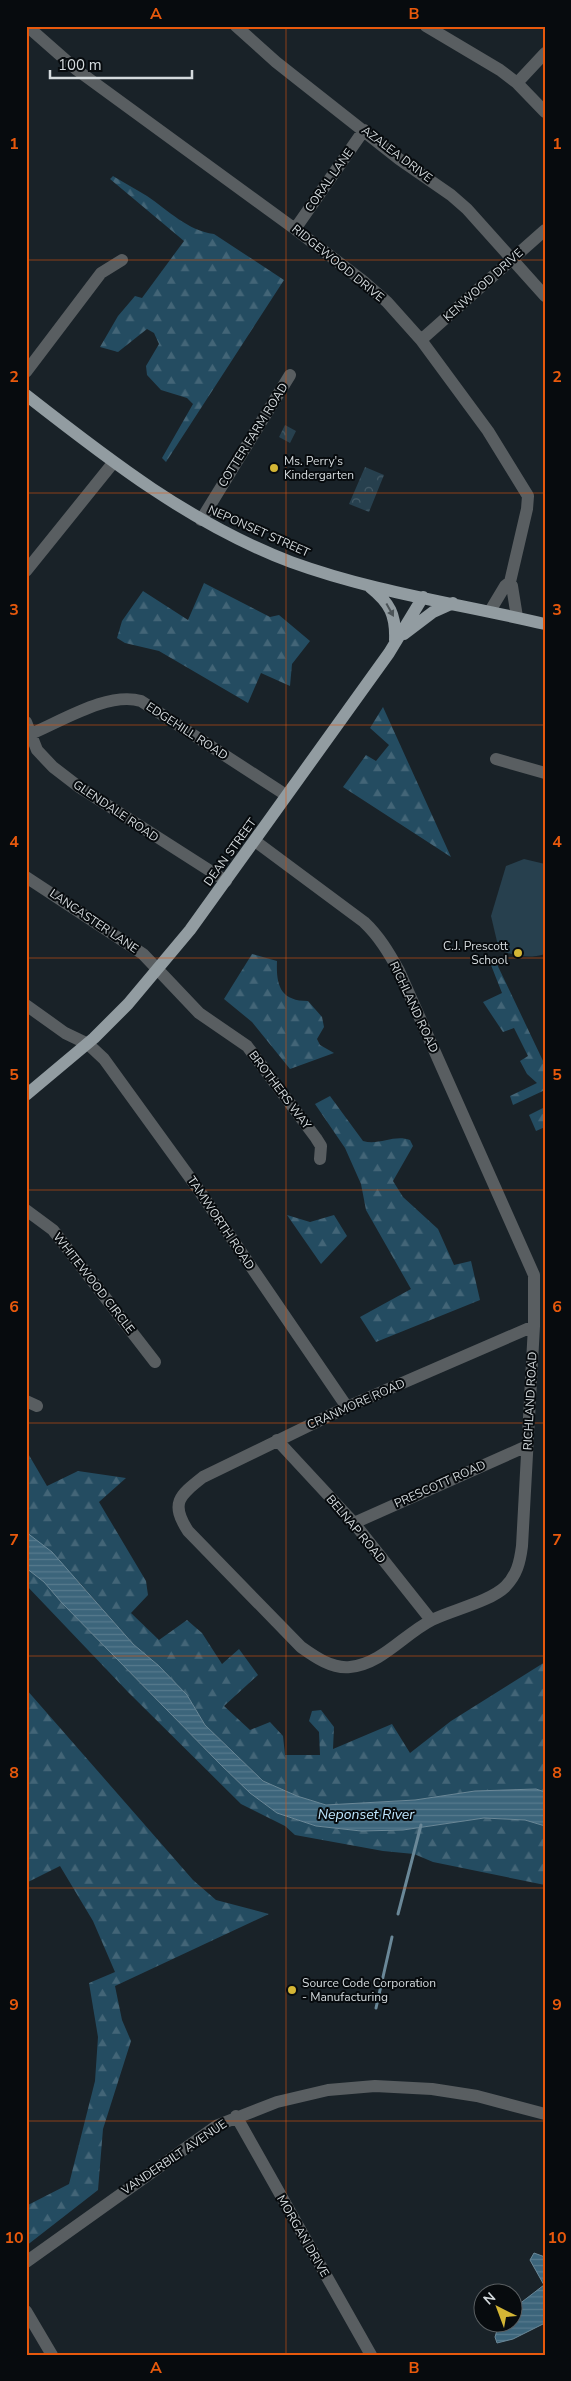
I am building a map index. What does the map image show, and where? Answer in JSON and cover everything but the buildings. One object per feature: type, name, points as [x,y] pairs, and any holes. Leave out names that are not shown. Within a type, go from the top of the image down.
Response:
[{"type":"main road","name":"NEPONSET STREET","points":[[26,395],[113,463],[201,520],[291,562],[368,585],[545,624]]},
{"type":"main road","points":[[368,585],[380,595],[392,611],[396,622],[395,643]]},
{"type":"main road","name":"DEAN STREET","points":[[26,1095],[88,1044],[158,970],[190,930],[395,643],[423,597]]},
{"type":"main road","points":[[395,643],[433,612],[453,603]]},
{"type":"street","name":"RIDGEWOOD DRIVE","points":[[27,26],[77,70],[295,229],[375,292],[421,340],[488,431],[528,496],[527,510],[510,582],[490,611]]},
{"type":"street","name":"AZALEA DRIVE","points":[[236,26],[276,62],[461,204],[545,296]]},
{"type":"street","points":[[426,26],[500,70],[517,83],[545,112]]},
{"type":"street","points":[[517,83],[545,53]]},
{"type":"street","name":"CORAL LANE","points":[[295,229],[364,130]]},
{"type":"street","name":"KENWOOD DRIVE","points":[[421,340],[545,230]]},
{"type":"street","points":[[26,372],[101,273],[122,260]]},
{"type":"street","name":"COTTER FARM ROAD","points":[[201,520],[290,375]]},
{"type":"street","points":[[26,571],[113,463]]},
{"type":"street","name":"RIDGEWOOD DRIVE","points":[[510,582],[517,617]]},
{"type":"street","name":"EDGEHILL ROAD","points":[[28,731],[100,704],[128,697],[141,701],[286,795]]},
{"type":"street","name":"GLENDALE ROAD","points":[[28,731],[44,759],[79,787],[226,881]]},
{"type":"street","points":[[496,759],[545,773]]},
{"type":"street","name":"RICHLAND ROAD","points":[[184,1493],[178,1504],[178,1516],[188,1531],[301,1647],[316,1658],[332,1665],[348,1668],[372,1660],[431,1620],[503,1589],[519,1566],[534,1326],[534,1275],[399,971],[385,947],[364,922],[255,841]]},
{"type":"street","name":"LANCASTER LANE","points":[[26,877],[143,954],[158,970]]},
{"type":"street","name":"BROTHERS WAY","points":[[158,970],[199,1013],[248,1046],[316,1138],[321,1146],[320,1159]]},
{"type":"street","name":"TAMWORTH ROAD","points":[[26,1005],[65,1033],[88,1044],[104,1059],[140,1106],[347,1407]]},
{"type":"street","name":"WHITEWOOD CIRCLE","points":[[26,1210],[53,1230],[155,1362]]},
{"type":"street","name":"CRANMORE ROAD","points":[[184,1493],[202,1477],[277,1440],[347,1407],[534,1326]]},
{"type":"street","name":"BELNAP ROAD","points":[[277,1440],[354,1523],[431,1620]]},
{"type":"street","name":"PRESCOTT ROAD","points":[[354,1523],[527,1446]]},
{"type":"street","name":"VANDERBILT AVENUE","points":[[26,2262],[194,2141],[236,2116],[301,2095],[344,2088],[375,2086],[432,2090],[477,2096],[545,2114]]},
{"type":"street","name":"MORGAN DRIVE","points":[[236,2116],[371,2355]]},
{"type":"street","points":[[26,2311],[52,2355]]},
{"type":"green space","points":[[113,176],[147,196],[187,224],[196,229],[214,234],[284,280],[166,462],[162,458],[193,404],[187,398],[161,390],[147,375],[146,366],[159,344],[154,333],[147,329],[118,352],[100,347],[118,316],[135,296],[142,298],[184,241],[110,179]]},
{"type":"green space","points":[[285,425],[296,431],[290,443],[279,437]]},
{"type":"green space","points":[[365,467],[384,475],[369,512],[349,504]]},
{"type":"green space","points":[[204,583],[270,617],[279,615],[310,641],[292,664],[290,686],[261,673],[248,703],[159,651],[125,643],[117,638],[122,621],[143,591],[188,620]]},
{"type":"green space","points":[[383,707],[451,857],[343,787],[366,755],[376,761],[389,745],[370,728]]},
{"type":"green space","points":[[524,859],[545,864],[545,954],[527,957],[499,950],[491,916],[506,866]]},
{"type":"green space","points":[[252,954],[277,961],[277,977],[282,990],[291,998],[308,1001],[322,1017],[324,1027],[317,1039],[320,1045],[334,1053],[290,1069],[252,1022],[224,999]]},
{"type":"green space","points":[[494,958],[545,1065],[545,1090],[513,1105],[510,1096],[537,1083],[527,1074],[520,1061],[528,1056],[514,1028],[503,1032],[483,1002],[502,993],[489,960]]},
{"type":"green space","points":[[330,1096],[363,1141],[375,1142],[398,1138],[410,1140],[413,1146],[393,1181],[403,1197],[438,1229],[454,1265],[471,1261],[480,1300],[376,1342],[360,1317],[411,1289],[366,1210],[361,1184],[345,1148],[315,1104]]},
{"type":"green space","points":[[545,1107],[545,1127],[536,1131],[529,1115]]},
{"type":"green space","points":[[287,1215],[310,1222],[334,1215],[347,1236],[321,1264]]},
{"type":"green space","points":[[26,1450],[47,1486],[78,1471],[126,1478],[99,1502],[146,1581],[148,1595],[131,1613],[159,1640],[187,1620],[202,1633],[222,1664],[239,1649],[258,1675],[224,1706],[250,1730],[270,1722],[283,1736],[285,1755],[320,1755],[319,1732],[309,1721],[312,1711],[321,1710],[334,1727],[333,1749],[392,1724],[410,1753],[451,1721],[545,1662],[545,1792],[536,1789],[475,1791],[415,1800],[326,1805],[297,1796],[263,1781],[205,1725],[187,1695],[159,1666],[133,1644],[79,1582],[26,1532]]},
{"type":"green space","points":[[26,1568],[44,1582],[62,1603],[220,1764],[250,1793],[277,1813],[316,1826],[361,1831],[403,1830],[484,1818],[525,1820],[545,1826],[545,1885],[433,1862],[414,1854],[383,1851],[295,1835],[285,1826],[241,1804],[128,1692],[26,1585]]},
{"type":"green space","points":[[26,1689],[193,1880],[216,1900],[269,1914],[115,1986],[122,2020],[131,2041],[103,2129],[98,2190],[26,2246],[26,2206],[69,2184],[95,2081],[98,2037],[89,1983],[115,1972],[93,1921],[60,1866],[26,1883]]},
{"type":"water","name":"Neponset River","points":[[26,1532],[52,1552],[133,1644],[159,1666],[187,1695],[205,1725],[263,1781],[297,1796],[326,1805],[415,1800],[475,1791],[536,1789],[545,1792],[545,1826],[525,1820],[484,1818],[403,1830],[361,1831],[316,1826],[277,1813],[250,1793],[220,1764],[62,1603],[44,1582],[26,1568]]},
{"type":"water","points":[[534,2253],[545,2257],[545,2323],[524,2334],[524,2300],[544,2285],[530,2260]]},
{"type":"water","points":[[496,2334],[523,2334],[497,2343]]},
{"type":"waterway","points":[[398,1914],[421,1825]]},
{"type":"waterway","points":[[376,2008],[392,1937]]},
{"type":"place","name":"Ms. Perry's Kindergarten","points":[[274,468]]},
{"type":"place","name":"C.J. Prescott School","points":[[518,953]]},
{"type":"place","name":"Source Code Corporation - Manufacturing","points":[[292,1990]]}]
